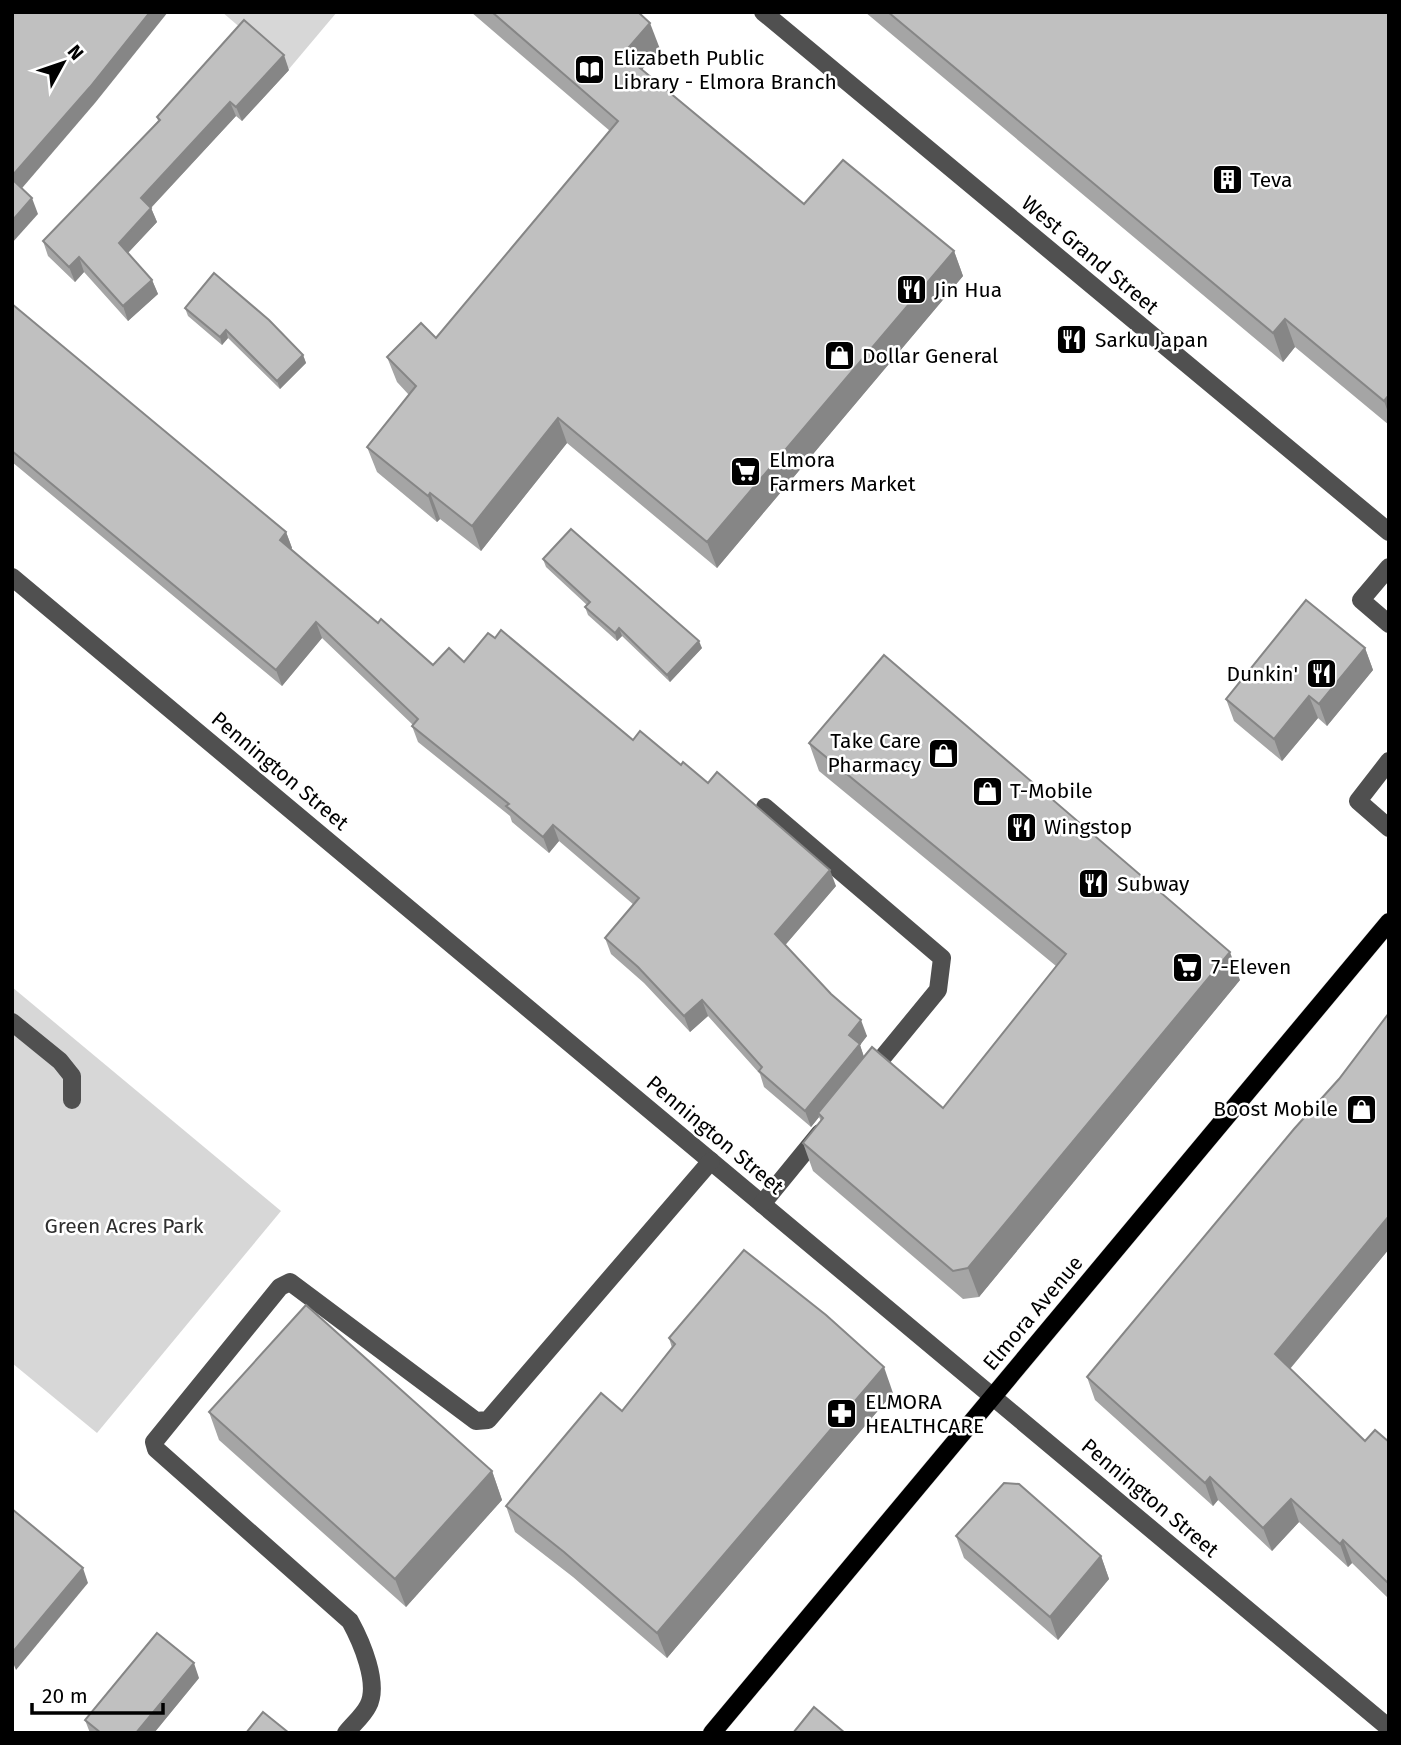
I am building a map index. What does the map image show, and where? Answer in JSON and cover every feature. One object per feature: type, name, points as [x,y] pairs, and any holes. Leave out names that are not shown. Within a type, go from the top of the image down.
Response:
[{"type":"main road","name":"Elmora Avenue","points":[[712,1733],[1389,922]]},
{"type":"street","name":"West Grand Street","points":[[763,12],[1389,532]]},
{"type":"street","points":[[1389,567],[1361,600],[1389,624]]},
{"type":"street","name":"Pennington Street","points":[[12,577],[1389,1728]]},
{"type":"street","points":[[1389,761],[1358,801],[1389,828]]},
{"type":"street","points":[[765,807],[942,958],[938,990],[859,1086]]},
{"type":"street","points":[[12,1022],[60,1061],[72,1076],[72,1100]]},
{"type":"street","points":[[762,1204],[833,1118]]},
{"type":"street","points":[[346,1733],[369,1704],[371,1682],[364,1647],[350,1621],[156,1449],[154,1441],[280,1287],[290,1282],[476,1421],[488,1420],[711,1161]]},
{"type":"green space","points":[[222,12],[337,12],[289,69]]},
{"type":"green space","name":"Green Acres Park","points":[[12,987],[281,1211],[97,1433],[12,1363]]},
{"type":"building","points":[[12,12],[150,12],[90,87],[12,176]]},
{"type":"building","points":[[492,12],[638,12],[650,23],[623,54],[804,204],[843,160],[954,251],[707,542],[558,418],[472,526],[430,493],[428,496],[367,447],[416,386],[387,357],[421,323],[436,338],[618,121]]},
{"type":"building","name":"Teva","points":[[888,12],[1389,12],[1389,395],[1384,401],[1285,319],[1273,333]]},
{"type":"building","points":[[244,20],[284,55],[236,107],[230,102],[141,198],[151,208],[119,243],[152,280],[123,306],[79,257],[69,267],[43,241],[160,120],[157,117]]},
{"type":"building","points":[[12,179],[32,198],[12,221]]},
{"type":"building","points":[[214,273],[269,320],[303,355],[277,381],[226,330],[220,337],[185,308]]},
{"type":"building","points":[[12,304],[286,532],[280,540],[378,623],[381,619],[433,665],[449,648],[464,662],[488,633],[495,638],[501,630],[633,740],[640,731],[681,765],[683,762],[708,783],[717,772],[830,870],[775,934],[831,994],[861,1020],[849,1035],[860,1044],[805,1111],[759,1071],[762,1067],[702,1000],[684,1016],[638,967],[605,938],[639,898],[553,825],[543,837],[506,806],[509,804],[412,726],[418,719],[316,622],[276,670],[12,451]]},
{"type":"building","points":[[571,529],[699,641],[667,675],[619,628],[615,633],[585,607],[590,602],[543,559]]},
{"type":"building","points":[[1306,600],[1365,648],[1319,704],[1309,696],[1274,739],[1226,699]]},
{"type":"building","points":[[884,655],[1230,952],[968,1268],[953,1271],[803,1143],[823,1118],[818,1113],[872,1047],[943,1108],[1066,954],[809,743]]},
{"type":"building","points":[[1389,1013],[1389,1216],[1275,1354],[1365,1441],[1375,1430],[1389,1442],[1389,1584],[1343,1540],[1340,1544],[1291,1499],[1263,1528],[1210,1477],[1205,1483],[1087,1377],[1339,1079]]},
{"type":"building","points":[[744,1250],[826,1315],[884,1367],[657,1633],[564,1552],[506,1506],[601,1393],[622,1411],[675,1344],[669,1338]]},
{"type":"building","points":[[306,1305],[492,1471],[395,1579],[209,1412]]},
{"type":"building","points":[[1004,1483],[1019,1484],[1101,1556],[1050,1617],[956,1536]]},
{"type":"building","points":[[12,1509],[83,1568],[12,1653]]},
{"type":"building","points":[[157,1633],[194,1663],[136,1733],[101,1733],[85,1720]]},
{"type":"building","points":[[814,1707],[845,1733],[793,1733]]},
{"type":"building","points":[[263,1712],[289,1733],[246,1733]]},
{"type":"place","name":"Elizabeth Public Library - Elmora Branch","points":[[590,70]]},
{"type":"place","name":"Teva","points":[[1227,180]]},
{"type":"place","name":"Jin Hua","points":[[911,290]]},
{"type":"place","name":"Sarku Japan","points":[[1072,340]]},
{"type":"place","name":"Dollar General","points":[[839,356]]},
{"type":"place","name":"Elmora Farmers Market","points":[[746,472]]},
{"type":"place","name":"Dunkin'","points":[[1321,674]]},
{"type":"place","name":"Take Care Pharmacy","points":[[944,753]]},
{"type":"place","name":"T-Mobile","points":[[987,791]]},
{"type":"place","name":"Wingstop","points":[[1021,827]]},
{"type":"place","name":"Subway","points":[[1094,884]]},
{"type":"place","name":"7-Eleven","points":[[1188,967]]},
{"type":"place","name":"Boost Mobile","points":[[1361,1109]]},
{"type":"place","name":"ELMORA HEALTHCARE","points":[[842,1414]]}]
